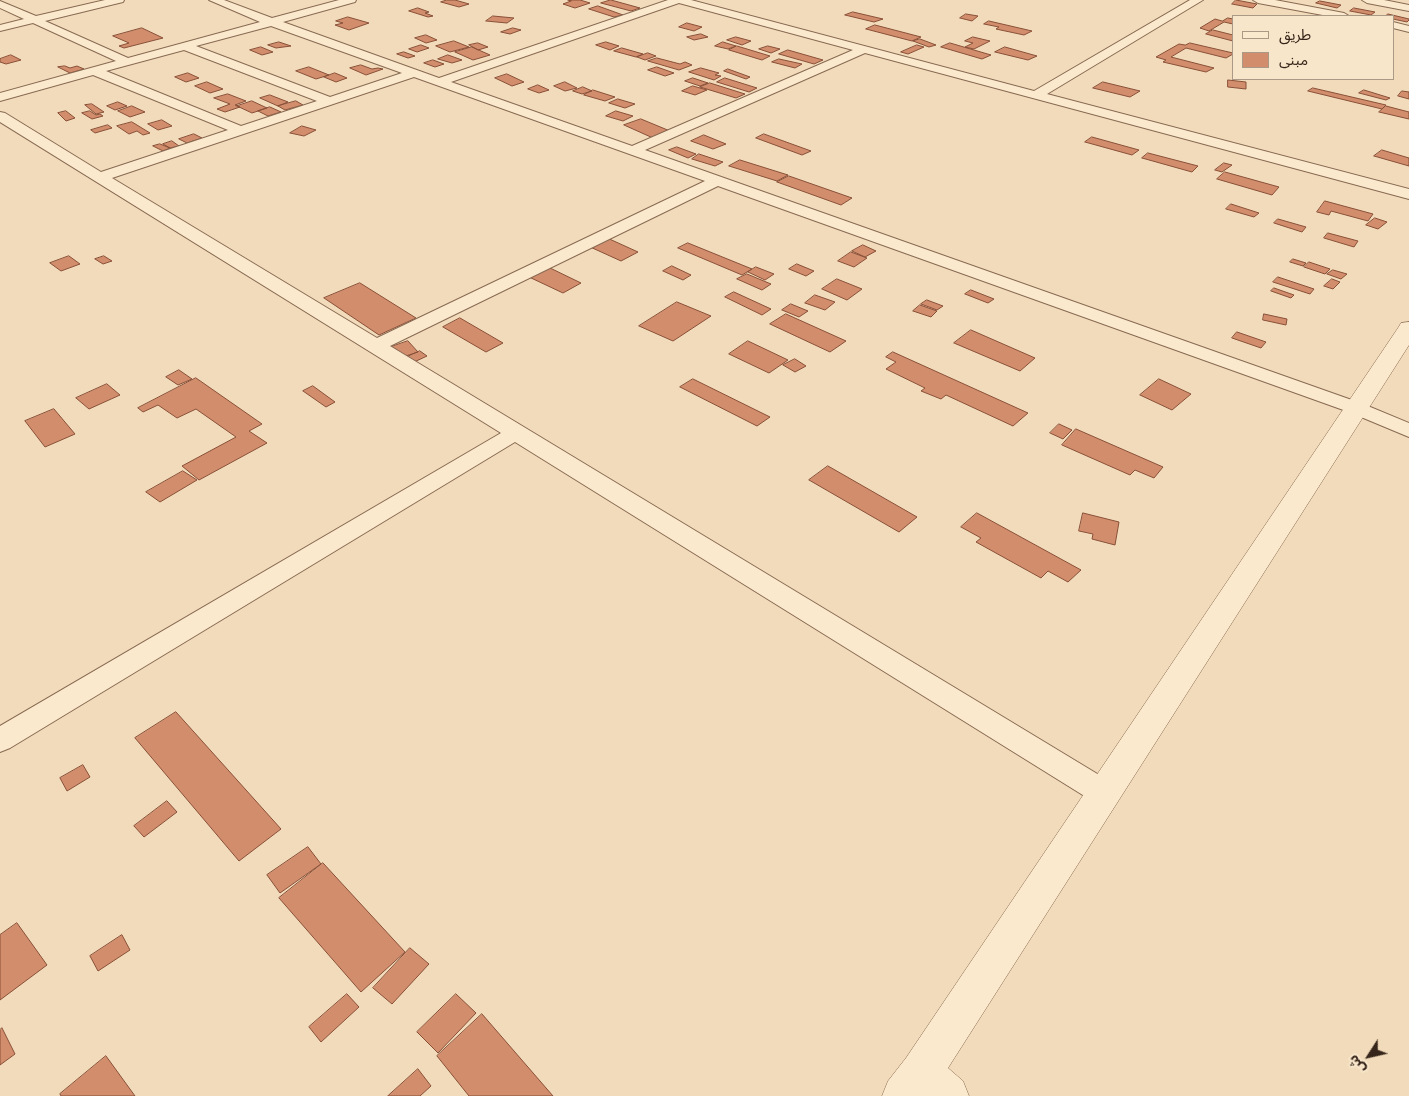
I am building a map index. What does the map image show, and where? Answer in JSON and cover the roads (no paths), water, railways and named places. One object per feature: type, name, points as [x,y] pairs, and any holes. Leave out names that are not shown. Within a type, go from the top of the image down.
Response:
[{"type":"street","points":[[0,28],[119,0]]},
{"type":"street","points":[[0,97],[351,0]]},
{"type":"street","points":[[439,82],[678,0],[1409,194]]},
{"type":"street","points":[[1036,95],[1198,0]]},
{"type":"street","points":[[1258,0],[1339,15]]},
{"type":"street","points":[[1367,0],[1409,8]]},
{"type":"street","points":[[221,1],[271,22],[1356,408],[1409,431]]},
{"type":"street","points":[[0,4],[128,62]]},
{"type":"street","points":[[1394,26],[1409,29]]},
{"type":"street","points":[[184,46],[330,101]]},
{"type":"street","points":[[632,150],[865,50]]},
{"type":"street","points":[[94,71],[240,130]]},
{"type":"street","points":[[100,177],[414,73]]},
{"type":"street","points":[[0,116],[1104,794]]},
{"type":"street","points":[[375,346],[717,181]]},
{"type":"street","points":[[924,1088],[1104,794],[1409,328]]},
{"type":"street","points":[[0,740],[516,432]]}]
